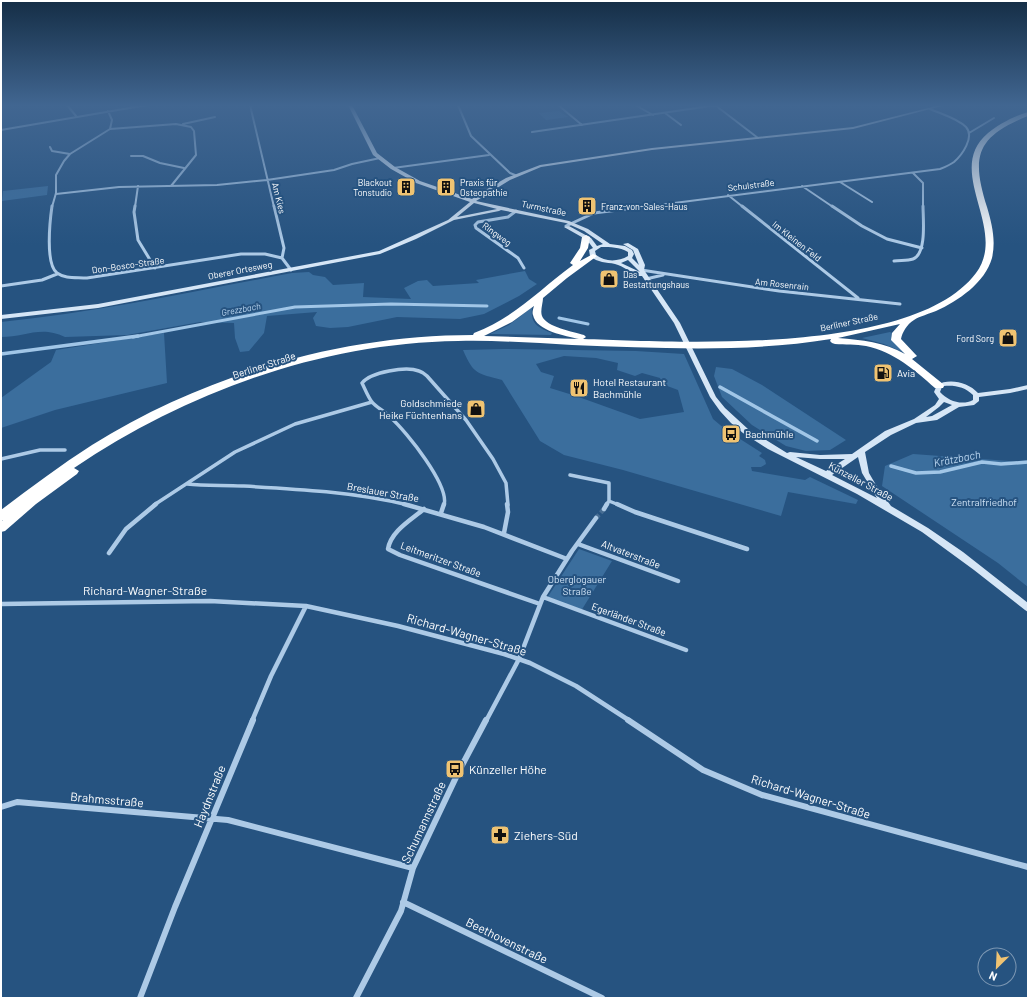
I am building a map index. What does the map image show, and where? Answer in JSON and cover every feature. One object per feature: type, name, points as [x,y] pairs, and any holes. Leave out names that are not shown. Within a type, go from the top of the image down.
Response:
[{"type":"highway","name":"Berliner Straße","points":[[1,516],[53,475],[108,440],[158,413],[209,390],[256,373],[297,361],[348,350],[407,342],[466,338],[602,343],[771,344],[814,340],[864,331],[910,318],[939,306],[962,291],[980,273],[987,260],[990,242],[974,170],[978,152]]},
{"type":"highway","points":[[570,271],[584,248],[589,235]]},
{"type":"highway","points":[[466,338],[492,331],[504,325],[539,298],[570,271],[596,254]]},
{"type":"highway","points":[[539,298],[537,315],[540,321],[546,326],[602,343]]},
{"type":"highway","points":[[910,318],[897,334],[896,340],[905,351],[944,385]]},
{"type":"highway","points":[[814,340],[864,343],[885,348],[906,359],[944,385]]},
{"type":"highway","name":"Berliner Straße","points":[[1,528],[60,481],[114,444],[187,407],[258,378],[301,366],[395,349],[442,344],[574,342]]},
{"type":"main road","name":"Turmstraße","points":[[374,152],[393,168],[441,196],[515,212],[566,226],[609,245]]},
{"type":"main road","name":"Oberer Ortesweg","points":[[1,317],[98,306],[380,252],[450,221],[482,195],[515,175],[540,166],[642,152]]},
{"type":"main road","name":"Turmstraße","points":[[472,203],[499,210],[556,218],[573,224],[589,235],[596,254]]},
{"type":"main road","points":[[450,221],[499,210]]},
{"type":"main road","points":[[589,235],[627,244],[635,249],[642,265],[641,270]]},
{"type":"main road","points":[[596,254],[609,245],[618,245],[627,249],[631,254],[629,258]]},
{"type":"main road","points":[[596,254],[616,262],[645,278]]},
{"type":"main road","points":[[629,258],[641,270],[645,278]]},
{"type":"main road","points":[[616,262],[629,258]]},
{"type":"main road","name":"Künzeller Straße","points":[[645,278],[677,323],[714,397],[728,417],[751,436],[888,508],[935,537],[973,563],[1028,608]]},
{"type":"main road","points":[[976,395],[977,398],[973,404],[959,404],[943,399],[937,392],[944,385],[962,385],[976,395],[1010,391],[1028,387]]},
{"type":"main road","points":[[826,475],[888,433],[915,421],[943,399]]},
{"type":"main road","points":[[915,421],[934,418],[959,404]]},
{"type":"main road","points":[[861,451],[861,461],[866,477],[888,508]]},
{"type":"main road","points":[[781,453],[812,457],[853,456]]},
{"type":"street","points":[[56,152],[70,154]]},
{"type":"street","points":[[1,286],[42,280],[57,274],[51,268],[50,252],[53,198],[56,194],[56,175],[65,159],[74,152]]},
{"type":"street","points":[[171,186],[196,155],[196,152]]},
{"type":"street","name":"Am Kies","points":[[261,152],[284,248],[282,258]]},
{"type":"street","points":[[486,152],[510,173],[515,175]]},
{"type":"street","name":"Schulstraße","points":[[566,226],[573,224],[594,212],[940,169],[952,163],[960,156],[962,152]]},
{"type":"street","points":[[393,168],[489,155]]},
{"type":"street","points":[[132,156],[143,156],[160,163],[184,168]]},
{"type":"street","points":[[56,194],[138,186],[218,185],[267,180],[334,170],[352,164],[380,158]]},
{"type":"street","points":[[894,262],[913,259],[918,256],[922,248],[923,183],[913,173]]},
{"type":"street","points":[[840,181],[872,202]]},
{"type":"street","points":[[138,186],[134,212],[138,240],[155,268]]},
{"type":"street","points":[[802,186],[862,226],[887,239],[922,248]]},
{"type":"street","name":"Im Kleinen Feld","points":[[728,195],[858,299]]},
{"type":"street","name":"Ringweg","points":[[515,212],[508,217],[478,222],[475,225],[476,228],[518,258],[524,268]]},
{"type":"street","name":"Don-Bosco-Straße","points":[[57,274],[87,278],[241,254],[265,254],[282,258]]},
{"type":"street","points":[[282,258],[291,270]]},
{"type":"street","name":"Am Rosenrain","points":[[641,270],[663,275],[779,291],[900,304]]},
{"type":"street","name":"Am Rosenrain","points":[[645,278],[663,275]]},
{"type":"street","points":[[441,513],[446,501],[437,477],[409,437],[392,418],[372,402],[362,383],[366,378],[401,370],[419,370],[427,376],[466,420],[493,459],[506,483],[508,512],[504,533]]},
{"type":"street","points":[[109,553],[126,529],[153,506],[210,467],[236,452],[265,436],[296,424],[372,402]]},
{"type":"street","points":[[1,459],[40,448],[65,450]]},
{"type":"street","points":[[570,475],[609,483],[609,501],[604,509]]},
{"type":"street","name":"Breslauer Straße","points":[[187,484],[342,494],[424,509],[504,533],[567,559]]},
{"type":"street","points":[[609,501],[635,512],[746,549]]},
{"type":"street","name":"Leitmeritzer Straße","points":[[424,509],[393,536],[388,543],[388,549],[400,555],[540,604]]},
{"type":"street","points":[[519,659],[543,597],[567,559],[596,518]]},
{"type":"street","name":"Altvaterstraße","points":[[578,544],[678,581]]},
{"type":"street","name":"Egerländer Straße","points":[[543,597],[686,650]]},
{"type":"street","name":"Richard-Wagner-Straße","points":[[1,604],[210,601],[306,606],[398,626],[519,659],[576,686],[703,770],[762,795],[1028,867]]},
{"type":"street","name":"Haydnstraße","points":[[140,998],[174,907],[271,676],[306,606]]},
{"type":"street","name":"Schumannstraße","points":[[356,998],[401,911],[413,868],[459,771],[519,659]]},
{"type":"street","name":"Brahmsstraße","points":[[1,808],[17,802],[212,819]]},
{"type":"street","points":[[212,819],[228,820],[413,868]]},
{"type":"street","name":"Beethovenstraße","points":[[403,902],[602,998]]},
{"type":"green space","points":[[48,186],[47,195],[2,201],[3,191]]},
{"type":"green space","points":[[525,271],[529,279],[537,284],[519,296],[484,314],[460,319],[397,317],[348,327],[330,328],[316,326],[313,318],[317,312],[267,316],[264,333],[249,351],[240,352],[235,338],[234,323],[200,322],[127,335],[65,337],[48,332],[33,332],[10,337],[1,337],[1,322],[111,307],[292,273],[309,272],[313,275],[325,277],[333,285],[364,283],[363,297],[411,299],[404,288],[418,281],[427,280],[433,286],[479,283],[476,280]]},
{"type":"green space","points":[[531,308],[532,318],[536,325],[552,333],[551,335],[490,334],[509,325]]},
{"type":"green space","points":[[890,332],[892,333],[891,337],[905,353],[884,344],[862,338]]},
{"type":"green space","points":[[164,333],[167,383],[55,410],[1,428],[1,398],[51,362],[56,350]]},
{"type":"green space","points":[[504,349],[636,351],[684,354],[713,419],[726,430],[762,453],[759,456],[765,460],[766,464],[761,467],[751,467],[752,471],[805,480],[810,477],[858,500],[856,504],[788,492],[781,516],[623,470],[564,455],[540,441],[502,380],[477,372],[470,364],[463,350]],"holes":[[[564,356],[596,358],[618,363],[617,370],[635,376],[642,373],[660,378],[662,384],[678,390],[684,412],[640,419],[550,388],[554,376],[541,372],[536,364]]]},
{"type":"green space","points":[[716,367],[732,369],[762,385],[846,440],[830,450],[806,451],[786,446],[752,425],[722,397],[714,376]]},
{"type":"green space","name":"Zentralfriedhof","points":[[913,454],[1009,461],[1028,464],[1028,587],[998,563],[882,486],[885,466]]},
{"type":"green space","name":"Oberglogauer Straße","points":[[579,549],[612,561],[581,611],[547,598]]},
{"type":"waterway","name":"Grezzbach","points":[[133,337],[295,307],[391,304],[487,306]]},
{"type":"waterway","name":"Krätzbach","points":[[559,318],[588,324]]},
{"type":"waterway","name":"Grezzbach","points":[[1,354],[138,336]]},
{"type":"waterway","name":"Krätzbach","points":[[720,387],[817,441]]},
{"type":"waterway","name":"Krätzbach","points":[[891,466],[916,473],[940,472],[982,462],[1001,464],[1028,462]]},
{"type":"tunnel","points":[[596,518],[604,509]]},
{"type":"place","name":"Blackout Tonstudio","points":[[406,187]]},
{"type":"place","name":"Praxis für Osteopathie","points":[[446,187]]},
{"type":"place","name":"Franz-von-Sales-Haus","points":[[587,206]]},
{"type":"place","name":"Das Bestattungshaus","points":[[609,279]]},
{"type":"place","name":"Ford Sorg","points":[[1008,338]]},
{"type":"place","name":"Avia","points":[[883,373]]},
{"type":"place","name":"Hotel Restaurant Bachmühle","points":[[579,388]]},
{"type":"place","name":"Goldschmiede Heike Füchtenhans","points":[[476,409]]},
{"type":"place","name":"Bachmühle","points":[[731,434]]},
{"type":"place","name":"Künzeller Höhe","points":[[455,769]]},
{"type":"place","name":"Ziehers-Süd","points":[[500,835]]}]
